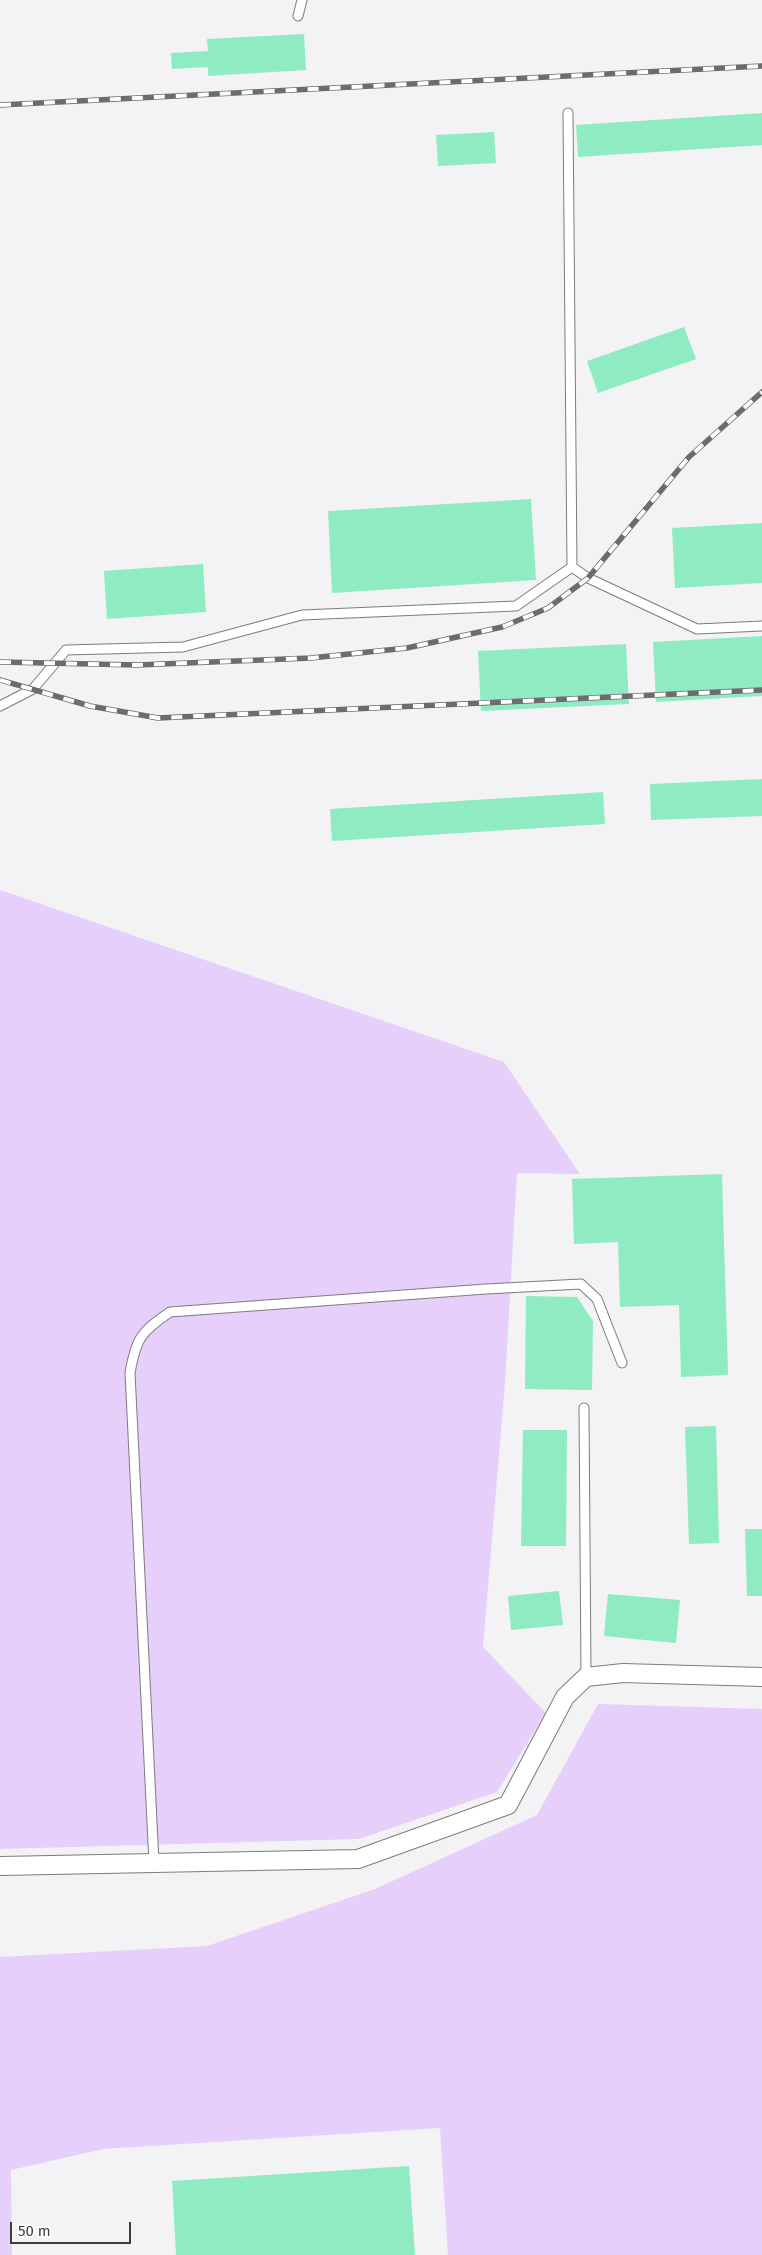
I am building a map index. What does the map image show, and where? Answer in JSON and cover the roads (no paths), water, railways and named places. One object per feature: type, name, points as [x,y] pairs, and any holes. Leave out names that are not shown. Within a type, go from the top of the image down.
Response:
[{"type":"street","points":[[0,1866],[358,1859],[508,1805],[565,1697],[586,1677],[623,1673],[762,1677]]},
{"type":"lane","points":[[298,16],[302,0]]},
{"type":"lane","points":[[568,113],[572,567]]},
{"type":"lane","points":[[572,567],[588,578],[697,629],[762,626]]},
{"type":"lane","points":[[0,706],[34,689],[66,650],[183,647],[302,615],[516,606],[572,567]]},
{"type":"lane","points":[[154,1863],[130,1373],[133,1352],[145,1329],[170,1312],[581,1284],[597,1299],[622,1363]]},
{"type":"lane","points":[[584,1408],[586,1677]]},
{"type":"railway","points":[[0,105],[762,66]]},
{"type":"railway","points":[[0,662],[137,665],[311,658],[407,648],[502,627],[548,608],[588,578],[689,457],[762,392]]},
{"type":"railway","points":[[0,680],[90,706],[158,718],[762,690]]}]
